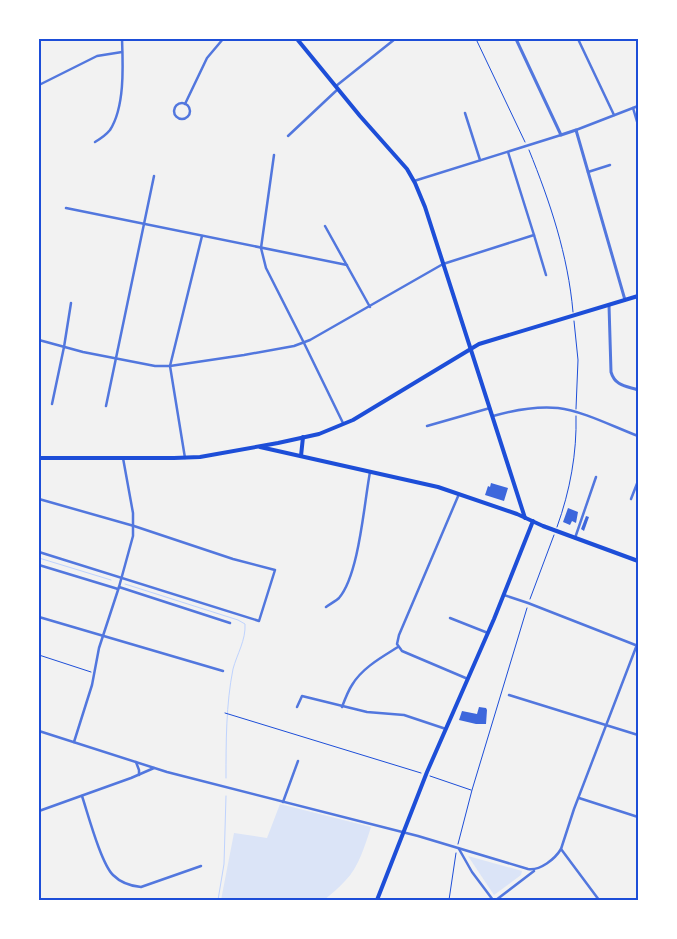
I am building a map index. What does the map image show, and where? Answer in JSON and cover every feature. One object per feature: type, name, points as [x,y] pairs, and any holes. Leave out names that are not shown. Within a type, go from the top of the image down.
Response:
[{"type":"main road","points":[[297,39],[407,169],[414,181],[425,207],[525,518]]},
{"type":"main road","points":[[39,458],[185,458],[257,447],[320,434],[353,420],[478,344],[638,296]]},
{"type":"main road","points":[[301,456],[303,438]]},
{"type":"main road","points":[[257,447],[415,480],[459,494],[638,561]]},
{"type":"main road","points":[[377,900],[426,775],[504,596],[533,521]]},
{"type":"street","points":[[95,142],[109,131],[115,118],[121,93],[122,39]]},
{"type":"street","points":[[185,104],[207,58],[223,39]]},
{"type":"street","points":[[288,136],[337,88],[395,39]]},
{"type":"street","points":[[516,39],[561,135]]},
{"type":"street","points":[[578,39],[614,115]]},
{"type":"street","points":[[39,85],[97,56],[122,52]]},
{"type":"street","points":[[178,104],[185,104],[190,109],[189,115],[179,119],[174,114],[175,107],[178,104]]},
{"type":"street","points":[[414,181],[576,130],[638,106]]},
{"type":"street","points":[[633,108],[638,125]]},
{"type":"street","points":[[465,113],[480,160]]},
{"type":"street","points":[[576,130],[625,300]]},
{"type":"street","points":[[508,152],[546,275]]},
{"type":"street","points":[[274,155],[261,248],[266,268],[343,424]]},
{"type":"street","points":[[588,172],[610,165]]},
{"type":"street","points":[[106,406],[154,176]]},
{"type":"street","points":[[66,208],[347,265]]},
{"type":"street","points":[[325,226],[370,306]]},
{"type":"street","points":[[39,340],[155,366],[170,366],[294,346],[370,306],[443,264],[534,235]]},
{"type":"street","points":[[185,458],[170,366],[202,236]]},
{"type":"street","points":[[52,404],[71,303]]},
{"type":"street","points":[[609,305],[611,372],[613,379],[618,383],[638,390]]},
{"type":"street","points":[[427,426],[490,408]]},
{"type":"street","points":[[493,416],[515,410],[556,408],[576,413],[638,436]]},
{"type":"street","points":[[74,742],[92,685],[103,636],[133,536],[134,526],[123,458]]},
{"type":"street","points":[[326,607],[339,598],[353,564],[370,471]]},
{"type":"street","points":[[575,538],[596,477]]},
{"type":"street","points":[[631,499],[638,481]]},
{"type":"street","points":[[459,494],[397,640],[398,647],[402,651],[468,679]]},
{"type":"street","points":[[39,499],[134,526],[275,570],[259,621],[39,552]]},
{"type":"street","points":[[39,565],[230,623]]},
{"type":"street","points":[[504,596],[528,603],[638,646]]},
{"type":"street","points":[[39,617],[222,671]]},
{"type":"street","points":[[450,618],[488,633]]},
{"type":"street","points":[[458,848],[472,872],[494,900],[534,870],[558,855],[638,642]]},
{"type":"street","points":[[342,707],[352,684],[358,676],[366,668],[398,647]]},
{"type":"street","points":[[509,695],[638,735]]},
{"type":"street","points":[[298,707],[302,696],[367,712],[404,715],[446,729]]},
{"type":"street","points":[[39,730],[154,768],[403,832],[534,870]]},
{"type":"street","points":[[283,802],[298,761]]},
{"type":"street","points":[[136,762],[139,775]]},
{"type":"street","points":[[39,811],[154,768]]},
{"type":"street","points":[[82,796],[106,864],[114,876],[124,883],[141,887],[202,866]]},
{"type":"street","points":[[579,798],[638,817]]},
{"type":"street","points":[[561,849],[599,900]]},
{"type":"path","points":[[476,39],[520,128],[546,194],[562,246],[574,316],[578,360],[577,429],[571,480],[558,525]]},
{"type":"path","points":[[449,900],[458,848],[472,790],[528,603],[554,535]]},
{"type":"path","points":[[39,655],[94,673]]},
{"type":"path","points":[[225,713],[472,790]]},
{"type":"shaded area","points":[[280,804],[371,827],[361,856],[354,869],[343,884],[324,900],[221,900],[234,833],[267,838]]},
{"type":"shaded area","points":[[468,856],[522,871],[521,875],[494,895]]},
{"type":"building","points":[[491,483],[508,488],[504,501],[485,495]]},
{"type":"building","points":[[568,508],[578,512],[576,523],[572,521],[570,525],[563,522]]},
{"type":"building","points":[[586,516],[589,517],[584,531],[581,529]]},
{"type":"building","points":[[479,707],[486,708],[487,710],[486,724],[459,720],[462,711],[477,714]]},
{"type":"waterway","points":[[39,558],[111,580]]},
{"type":"waterway","points":[[125,584],[238,620],[245,624],[243,641],[233,669],[229,696],[226,778]]},
{"type":"waterway","points":[[218,900],[224,864],[226,796]]}]
